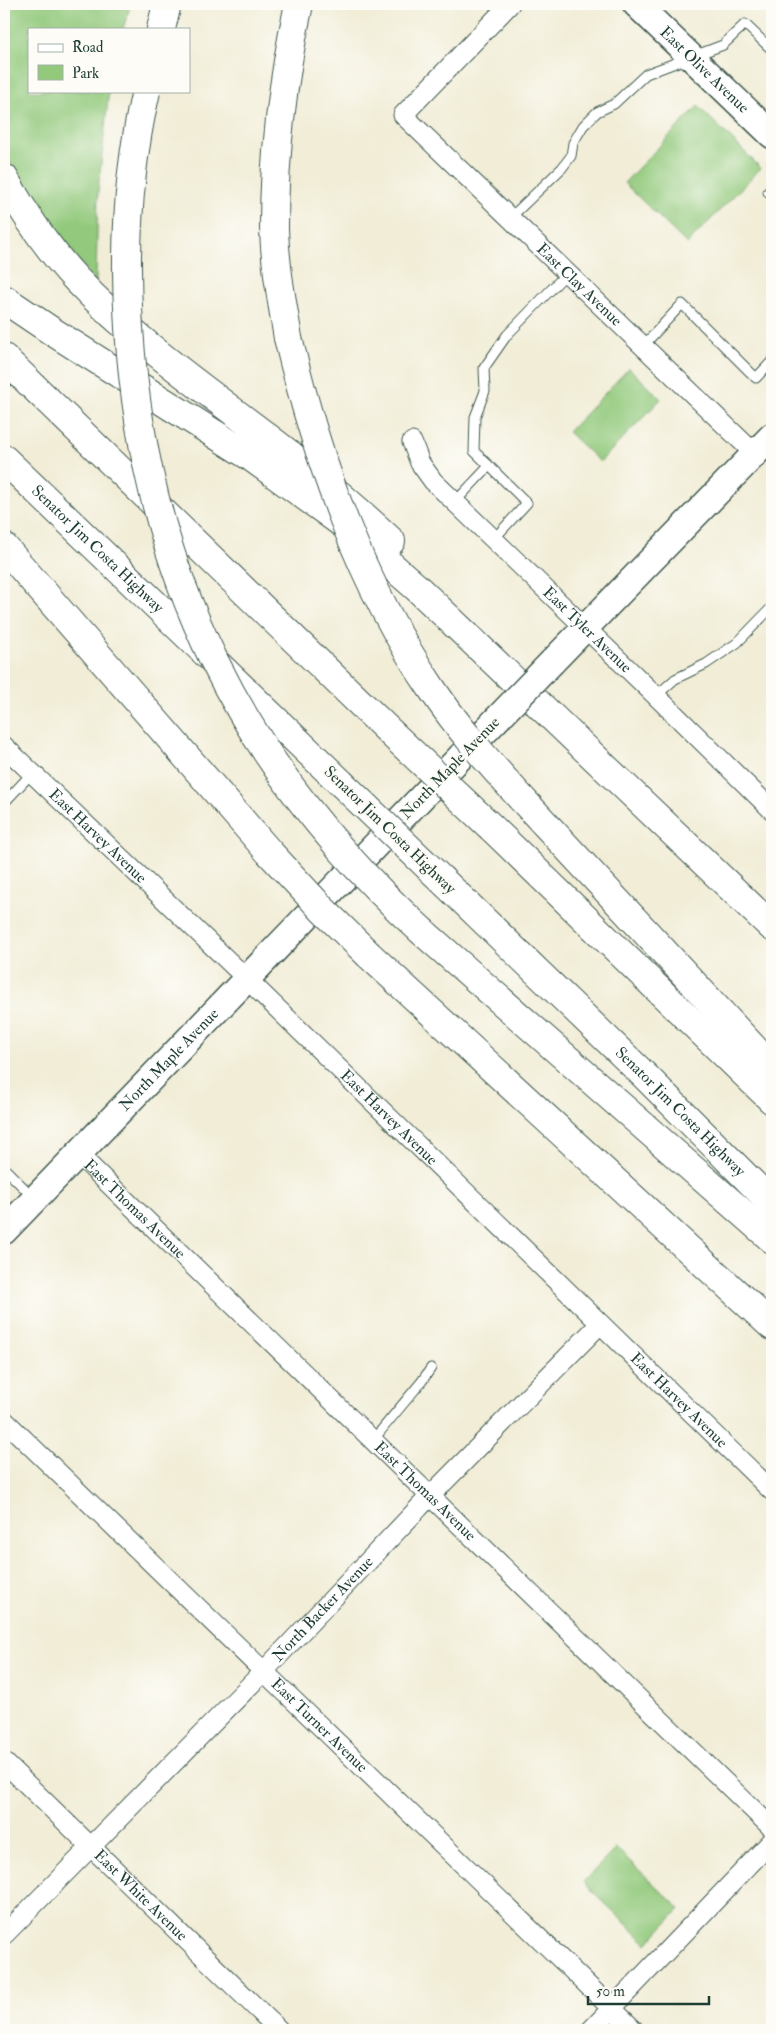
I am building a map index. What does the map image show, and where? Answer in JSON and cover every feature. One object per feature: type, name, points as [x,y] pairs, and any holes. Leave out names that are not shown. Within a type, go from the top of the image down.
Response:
[{"type":"highway","points":[[160,28],[167,4]]},
{"type":"highway","points":[[299,4],[279,126],[274,229],[288,338],[323,467],[341,515],[389,618],[418,667],[447,710],[485,759],[772,1068]]},
{"type":"highway","points":[[146,92],[136,147],[127,251],[131,370],[149,483],[165,540],[209,652],[269,757],[320,826],[354,865],[385,897],[424,932],[772,1239]]},
{"type":"highway","points":[[4,178],[18,203],[45,242],[75,278],[108,311],[145,344],[307,468],[360,512],[427,578],[568,730]]},
{"type":"highway","points":[[4,299],[251,457],[346,526],[416,587],[568,730],[772,927]]},
{"type":"highway","points":[[4,358],[772,1100]]},
{"type":"highway","name":"Senator Jim Costa Highway","points":[[4,459],[444,881],[645,1076],[772,1203]]},
{"type":"highway","points":[[4,547],[270,852]]},
{"type":"highway","points":[[4,574],[323,910],[369,955],[772,1326]]},
{"type":"street","name":"East Clay Avenue","points":[[510,4],[403,115],[643,346],[763,445]]},
{"type":"street","name":"East Olive Avenue","points":[[636,4],[772,135]]},
{"type":"street","name":"East Tyler Avenue","points":[[412,442],[420,463],[433,481],[772,810]]},
{"type":"street","name":"North Maple Avenue","points":[[4,1231],[763,445]]},
{"type":"street","name":"East Harvey Avenue","points":[[4,746],[247,979],[772,1491]]},
{"type":"street","name":"East Thomas Avenue","points":[[78,1154],[772,1828]]},
{"type":"street","name":"North Backer Avenue","points":[[4,1935],[263,1672],[430,1496],[600,1324]]},
{"type":"street","name":"East Turner Avenue","points":[[4,1420],[634,2030]]},
{"type":"street","name":"East White Avenue","points":[[4,1762],[279,2030]]},
{"type":"street","points":[[591,2030],[772,1841]]},
{"type":"lane","points":[[510,218],[562,168],[571,156],[573,143],[583,126],[597,112],[614,104],[646,74],[723,45],[744,24],[772,50]]},
{"type":"lane","points":[[493,540],[527,503],[474,451],[475,417],[486,392],[484,368],[507,336],[567,273]]},
{"type":"lane","points":[[643,346],[682,304],[756,378],[772,361]]},
{"type":"lane","points":[[455,502],[489,466]]},
{"type":"lane","points":[[656,696],[675,679],[706,664],[737,643],[772,606]]},
{"type":"lane","points":[[4,803],[32,773]]},
{"type":"lane","points":[[4,1168],[35,1199]]},
{"type":"lane","points":[[373,1440],[431,1368]]},
{"type":"green space","points":[[4,4],[131,4],[123,28],[28,28],[28,92],[109,92],[98,191],[96,283],[51,224],[16,173],[4,149]]},
{"type":"green space","points":[[698,106],[761,168],[687,244],[624,183]]},
{"type":"green space","points":[[629,368],[661,399],[600,462],[568,432]]},
{"type":"green space","points":[[616,1848],[680,1909],[647,1944],[583,1882]]}]
